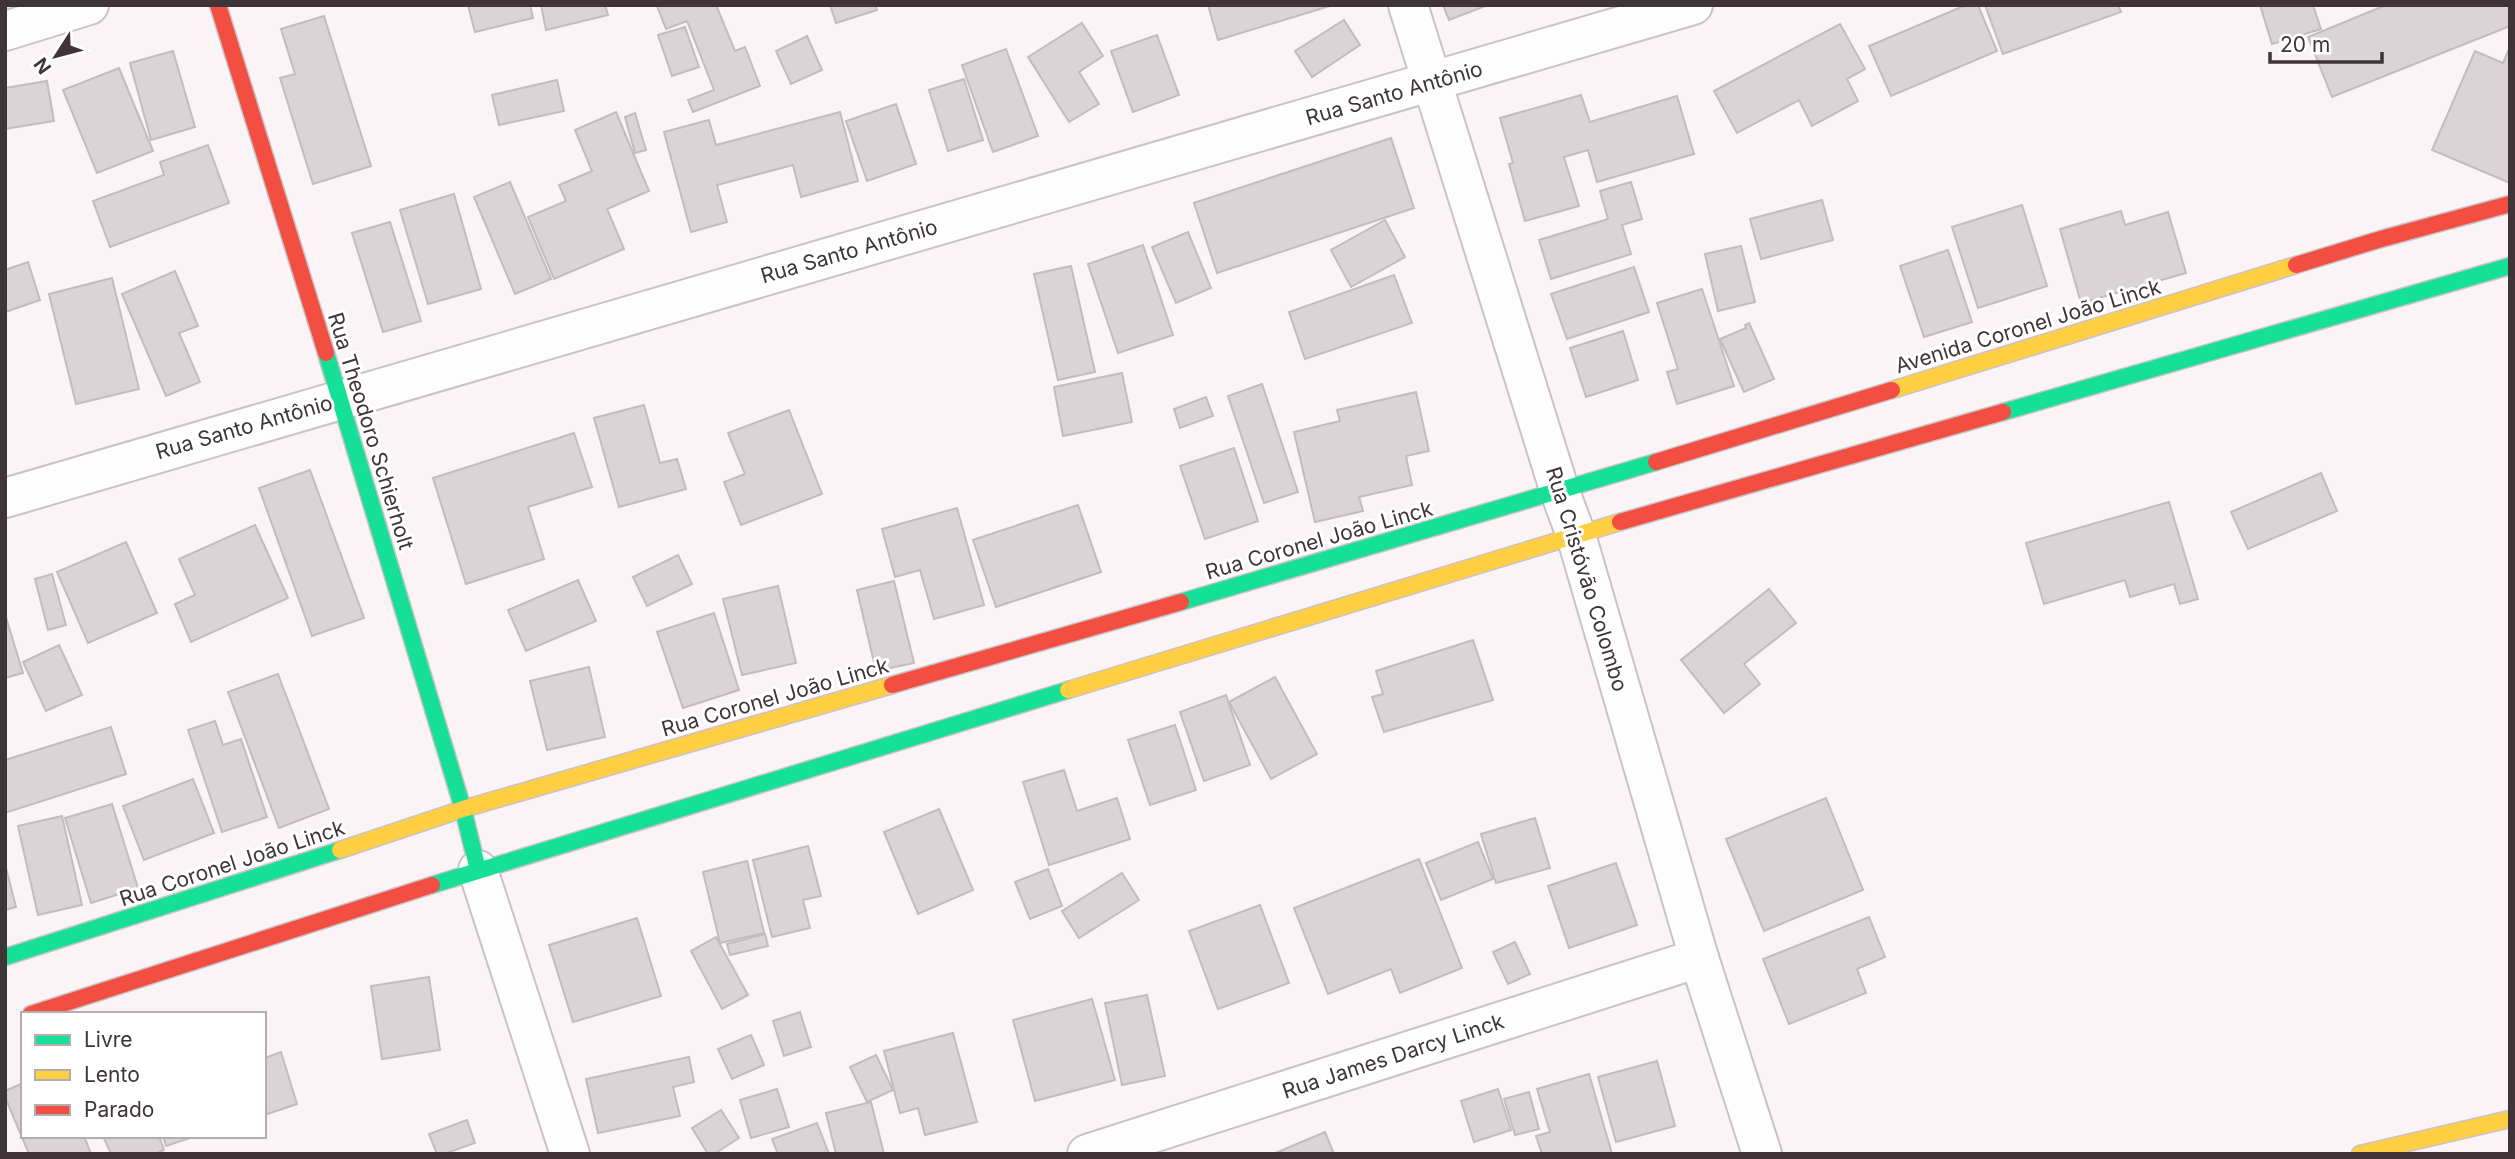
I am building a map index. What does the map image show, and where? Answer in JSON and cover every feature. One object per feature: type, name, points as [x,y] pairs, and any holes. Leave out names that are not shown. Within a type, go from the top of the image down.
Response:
[{"type":"main road","name":"Rua Theodoro Schierholt","points":[[218,5],[340,398],[463,809],[478,870]]},
{"type":"main road","name":"Avenida Coronel João Linck","points":[[1560,492],[2381,239],[2510,204]]},
{"type":"main road","points":[[36,1012],[160,966],[1576,536],[2510,266]]},
{"type":"main road","name":"Rua Coronel João Linck","points":[[5,957],[152,918],[463,809],[1560,492]]},
{"type":"main road","points":[[2360,1154],[2510,1119]]},
{"type":"street","points":[[5,31],[89,5]]},
{"type":"street","name":"Rua Cristóvão Colombo","points":[[1408,5],[1576,536],[1699,958],[1762,1154]]},
{"type":"street","name":"Rua Santo Antônio","points":[[5,498],[1693,5]]},
{"type":"street","points":[[478,870],[570,1154]]},
{"type":"street","name":"Rua James Darcy Linck","points":[[1087,1154],[1699,958]]},
{"type":"building","points":[[468,5],[530,5],[533,18],[475,32]]},
{"type":"building","points":[[541,5],[605,5],[608,15],[546,30]]},
{"type":"building","points":[[716,5],[735,51],[745,47],[760,86],[693,112],[688,100],[714,90],[687,21],[666,29],[657,6]]},
{"type":"building","points":[[830,5],[875,5],[877,10],[836,23]]},
{"type":"building","points":[[1208,5],[1333,5],[1218,40]]},
{"type":"building","points":[[1443,5],[1488,5],[1449,20]]},
{"type":"building","points":[[1966,5],[1978,5],[1997,51],[1891,96],[1869,46]]},
{"type":"building","points":[[1985,5],[2118,5],[2121,12],[2003,54]]},
{"type":"building","points":[[2260,5],[2313,5],[2321,29],[2272,44]]},
{"type":"building","points":[[2386,5],[2510,5],[2510,26],[2332,97],[2308,37]]},
{"type":"building","points":[[324,16],[371,166],[313,184],[280,78],[295,74],[281,29]]},
{"type":"building","points":[[1344,20],[1360,45],[1312,77],[1295,51]]},
{"type":"building","points":[[1082,23],[1103,56],[1079,72],[1099,104],[1069,122],[1028,57]]},
{"type":"building","points":[[1840,24],[1865,69],[1847,79],[1858,101],[1812,126],[1799,100],[1737,133],[1714,91]]},
{"type":"building","points":[[685,27],[699,67],[672,76],[658,35]]},
{"type":"building","points":[[1157,35],[1179,95],[1133,112],[1111,51]]},
{"type":"building","points":[[807,36],[822,70],[791,84],[776,51]]},
{"type":"building","points":[[2510,47],[2510,183],[2432,150],[2475,51],[2503,63]]},
{"type":"building","points":[[1006,49],[1038,136],[993,152],[962,65]]},
{"type":"building","points":[[173,51],[195,127],[151,140],[130,63]]},
{"type":"building","points":[[119,68],[153,151],[97,173],[63,90]]},
{"type":"building","points":[[964,79],[983,140],[948,151],[929,90]]},
{"type":"building","points":[[557,80],[564,111],[499,125],[492,95]]},
{"type":"building","points":[[47,81],[54,121],[5,129],[5,88]]},
{"type":"building","points":[[1581,95],[1590,122],[1677,96],[1694,154],[1597,182],[1588,150],[1564,157],[1579,206],[1525,221],[1509,164],[1513,163],[1500,118]]},
{"type":"building","points":[[896,104],[916,164],[867,181],[846,121]]},
{"type":"building","points":[[616,112],[649,191],[607,209],[624,249],[554,279],[528,217],[566,201],[559,185],[592,171],[575,130]]},
{"type":"building","points":[[840,112],[858,181],[801,197],[793,165],[717,185],[727,222],[691,232],[664,132],[709,120],[716,145]]},
{"type":"building","points":[[635,113],[646,150],[635,153],[625,117]]},
{"type":"building","points":[[1391,138],[1414,208],[1217,273],[1194,203]]},
{"type":"building","points":[[208,145],[229,203],[110,247],[93,201],[164,175],[160,162]]},
{"type":"building","points":[[510,182],[551,279],[515,294],[474,197]]},
{"type":"building","points":[[1631,182],[1642,219],[1622,225],[1631,254],[1551,279],[1539,240],[1608,219],[1600,191]]},
{"type":"building","points":[[454,194],[481,289],[428,304],[400,210]]},
{"type":"building","points":[[1822,200],[1833,240],[1761,259],[1750,219]]},
{"type":"building","points":[[2022,205],[2047,286],[1978,308],[1952,227]]},
{"type":"building","points":[[2121,211],[2125,225],[2168,212],[2186,273],[2081,303],[2060,229]]},
{"type":"building","points":[[1385,220],[1405,257],[1351,287],[1331,250]]},
{"type":"building","points":[[390,222],[421,321],[383,332],[352,233]]},
{"type":"building","points":[[1188,232],[1211,288],[1176,303],[1152,247]]},
{"type":"building","points":[[1143,245],[1173,335],[1118,353],[1088,264]]},
{"type":"building","points":[[1741,246],[1755,302],[1718,311],[1705,254]]},
{"type":"building","points":[[1948,250],[1972,322],[1924,337],[1900,266]]},
{"type":"building","points":[[28,262],[40,300],[5,312],[5,270]]},
{"type":"building","points":[[1071,266],[1095,372],[1058,380],[1034,274]]},
{"type":"building","points":[[1634,267],[1649,312],[1567,339],[1551,294]]},
{"type":"building","points":[[175,271],[198,326],[179,333],[200,382],[166,396],[122,294]]},
{"type":"building","points":[[1394,275],[1412,323],[1305,359],[1289,312]]},
{"type":"building","points":[[112,278],[139,389],[76,404],[49,294]]},
{"type":"building","points":[[1702,289],[1734,386],[1677,404],[1667,372],[1678,369],[1657,303]]},
{"type":"building","points":[[1749,323],[1774,379],[1744,392],[1720,339],[1746,328],[1745,325]]},
{"type":"building","points":[[1623,331],[1638,380],[1586,397],[1570,348]]},
{"type":"building","points":[[1122,373],[1132,422],[1063,436],[1054,387]]},
{"type":"building","points":[[1262,384],[1298,492],[1264,503],[1228,396]]},
{"type":"building","points":[[1416,392],[1429,451],[1406,456],[1412,485],[1359,497],[1363,511],[1315,522],[1294,432],[1340,421],[1337,410]]},
{"type":"building","points":[[1206,397],[1213,416],[1180,428],[1174,409]]},
{"type":"building","points":[[644,405],[660,463],[677,459],[686,489],[619,507],[594,418]]},
{"type":"building","points":[[789,410],[822,494],[741,525],[724,482],[745,474],[728,433]]},
{"type":"building","points":[[574,433],[592,487],[528,507],[544,559],[466,584],[433,478]]},
{"type":"building","points":[[1234,448],[1258,521],[1205,539],[1180,466]]},
{"type":"building","points":[[310,470],[364,618],[312,636],[259,488]]},
{"type":"building","points":[[2321,473],[2337,511],[2248,549],[2231,512]]},
{"type":"building","points":[[2169,502],[2198,599],[2180,604],[2174,584],[2130,597],[2125,580],[2044,604],[2026,543]]},
{"type":"building","points":[[1078,505],[1101,572],[996,607],[973,540]]},
{"type":"building","points":[[957,508],[984,605],[934,619],[920,570],[895,577],[882,529]]},
{"type":"building","points":[[255,525],[288,598],[191,642],[175,604],[195,595],[179,559]]},
{"type":"building","points":[[126,542],[157,613],[88,643],[57,572]]},
{"type":"building","points":[[678,555],[692,584],[647,606],[633,577]]},
{"type":"building","points":[[52,574],[66,625],[48,630],[35,579]]},
{"type":"building","points":[[578,580],[596,621],[526,651],[508,610]]},
{"type":"building","points":[[894,581],[914,663],[876,671],[857,590]]},
{"type":"building","points":[[778,586],[796,663],[742,675],[723,599]]},
{"type":"building","points":[[1769,589],[1796,623],[1744,664],[1760,684],[1724,713],[1681,660]]},
{"type":"building","points":[[714,613],[739,690],[683,708],[657,632]]},
{"type":"building","points":[[5,614],[23,673],[5,678]]},
{"type":"building","points":[[1473,640],[1493,700],[1384,732],[1372,697],[1383,694],[1376,671]]},
{"type":"building","points":[[59,645],[82,695],[46,711],[23,662]]},
{"type":"building","points":[[589,667],[605,737],[547,750],[530,681]]},
{"type":"building","points":[[278,674],[329,809],[279,828],[228,692]]},
{"type":"building","points":[[1275,677],[1317,754],[1271,779],[1229,702]]},
{"type":"building","points":[[1226,695],[1250,765],[1204,781],[1180,712]]},
{"type":"building","points":[[215,721],[223,745],[241,739],[267,817],[222,832],[188,730]]},
{"type":"building","points":[[1175,725],[1196,790],[1150,805],[1128,740]]},
{"type":"building","points":[[111,727],[126,774],[5,813],[5,760]]},
{"type":"building","points":[[1064,770],[1077,811],[1117,798],[1130,839],[1049,865],[1023,782]]},
{"type":"building","points":[[193,779],[214,833],[144,860],[123,806]]},
{"type":"building","points":[[1826,798],[1863,890],[1764,931],[1726,839]]},
{"type":"building","points":[[112,804],[138,888],[91,903],[65,818]]},
{"type":"building","points":[[939,809],[973,890],[918,914],[884,832]]},
{"type":"building","points":[[62,816],[82,905],[38,915],[18,826]]},
{"type":"building","points":[[1535,818],[1550,868],[1496,883],[1481,834]]},
{"type":"building","points":[[1478,842],[1493,879],[1441,900],[1426,863]]},
{"type":"building","points":[[808,846],[821,896],[803,900],[810,928],[772,937],[753,860]]},
{"type":"building","points":[[1419,859],[1462,968],[1400,993],[1391,969],[1328,994],[1294,908]]},
{"type":"building","points":[[747,861],[764,933],[720,943],[703,872]]},
{"type":"building","points":[[1616,863],[1637,925],[1569,948],[1548,886]]},
{"type":"building","points":[[5,864],[16,907],[5,910]]},
{"type":"building","points":[[1048,869],[1062,906],[1030,919],[1015,882]]},
{"type":"building","points":[[1122,873],[1139,900],[1079,938],[1062,911]]},
{"type":"building","points":[[1260,905],[1289,983],[1218,1009],[1189,931]]},
{"type":"building","points":[[1869,917],[1885,957],[1857,969],[1866,993],[1789,1024],[1763,959]]},
{"type":"building","points":[[637,918],[661,996],[573,1022],[549,945]]},
{"type":"building","points":[[765,934],[768,946],[730,955],[727,944]]},
{"type":"building","points":[[716,937],[748,995],[722,1009],[691,951]]},
{"type":"building","points":[[1515,942],[1530,974],[1508,984],[1493,952]]},
{"type":"building","points":[[429,977],[440,1050],[382,1059],[371,986]]},
{"type":"building","points":[[1147,995],[1165,1076],[1122,1085],[1105,1003]]},
{"type":"building","points":[[1092,999],[1115,1080],[1035,1101],[1013,1020]]},
{"type":"building","points":[[800,1012],[811,1047],[784,1056],[773,1021]]},
{"type":"building","points":[[953,1033],[977,1122],[925,1135],[918,1108],[900,1113],[884,1051]]},
{"type":"building","points":[[751,1035],[764,1065],[732,1079],[718,1049]]},
{"type":"building","points":[[281,1052],[297,1104],[266,1114],[266,1058]]},
{"type":"building","points":[[876,1055],[893,1090],[867,1102],[850,1067]]},
{"type":"building","points":[[689,1057],[694,1082],[673,1087],[680,1116],[598,1133],[586,1079]]},
{"type":"building","points":[[1657,1061],[1675,1126],[1616,1142],[1598,1077]]},
{"type":"building","points":[[1589,1074],[1612,1154],[1542,1154],[1536,1136],[1550,1132],[1537,1089]]},
{"type":"building","points":[[21,1084],[21,1135],[5,1097],[5,1091]]},
{"type":"building","points":[[777,1089],[789,1127],[751,1138],[740,1100]]},
{"type":"building","points":[[1498,1089],[1511,1130],[1474,1142],[1461,1101]]},
{"type":"building","points":[[1529,1092],[1539,1129],[1515,1135],[1504,1099]]},
{"type":"building","points":[[871,1102],[884,1154],[836,1154],[826,1113]]},
{"type":"building","points":[[721,1110],[739,1138],[714,1154],[708,1154],[692,1128]]},
{"type":"building","points":[[467,1120],[475,1143],[437,1154],[429,1134]]},
{"type":"building","points":[[817,1123],[829,1154],[778,1154],[772,1139]]},
{"type":"building","points":[[1325,1132],[1334,1154],[1273,1154]]},
{"type":"building","points":[[22,1138],[85,1138],[91,1154],[29,1154]]},
{"type":"building","points":[[104,1138],[160,1138],[164,1150],[154,1154],[111,1154]]},
{"type":"building","points":[[164,1138],[190,1138],[166,1146]]},
{"type":"traffic: fast","points":[[2003,412],[2510,266]]},
{"type":"traffic: fast","points":[[326,353],[463,809],[478,870]]},
{"type":"traffic: fast","points":[[1181,602],[1656,462]]},
{"type":"traffic: fast","points":[[432,885],[1068,690]]},
{"type":"traffic: fast","points":[[5,957],[340,850]]},
{"type":"traffic: slow","points":[[1892,390],[2296,265]]},
{"type":"traffic: slow","points":[[1068,690],[1620,522]]},
{"type":"traffic: slow","points":[[340,850],[463,809],[892,685]]},
{"type":"traffic: slow","points":[[2360,1154],[2510,1119]]},
{"type":"traffic: jam","points":[[218,5],[326,353]]},
{"type":"traffic: jam","points":[[2296,265],[2510,204]]},
{"type":"traffic: jam","points":[[1656,462],[1892,390]]},
{"type":"traffic: jam","points":[[1620,522],[2003,412]]},
{"type":"traffic: jam","points":[[892,685],[1181,602]]},
{"type":"traffic: jam","points":[[37,1012],[432,885]]}]
